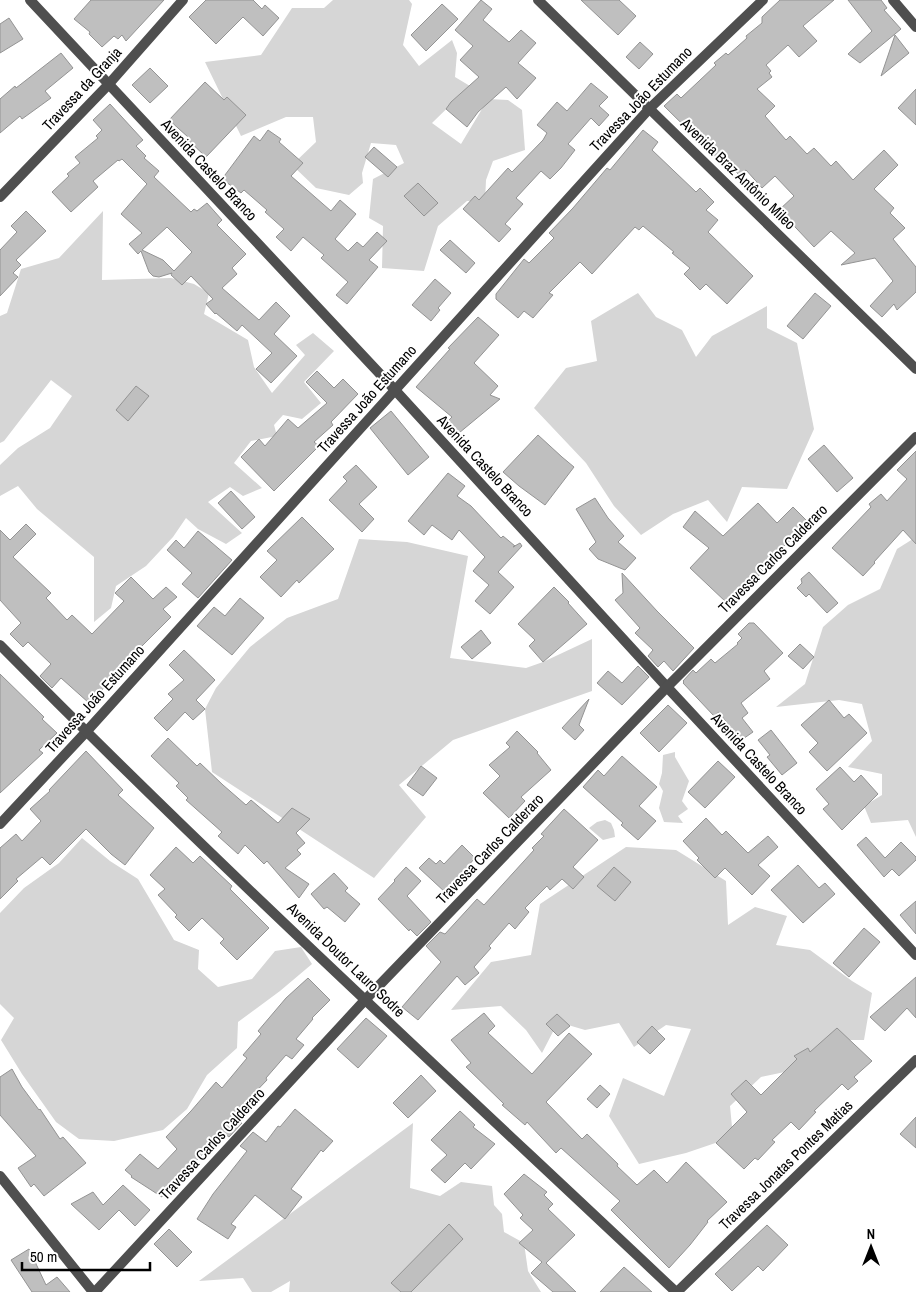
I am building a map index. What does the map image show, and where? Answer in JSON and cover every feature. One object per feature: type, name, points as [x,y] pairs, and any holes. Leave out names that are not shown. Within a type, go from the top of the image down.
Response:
[{"type":"street","name":"Avenida Castelo Branco","points":[[30,0],[395,390],[667,687],[916,954]]},
{"type":"street","name":"Travessa da Granja","points":[[0,197],[108,84],[183,0]]},
{"type":"street","name":"Avenida Braz Antônio Mileo","points":[[538,0],[916,369]]},
{"type":"street","name":"Travessa João Estumano","points":[[0,824],[86,732],[650,108],[763,0]]},
{"type":"street","points":[[893,0],[916,26]]},
{"type":"street","name":"Travessa Carlos Calderaro","points":[[94,1292],[366,1000],[667,687],[916,436]]},
{"type":"street","name":"Avenida Doutor Lauro Sodre","points":[[0,645],[86,732],[366,1000],[676,1292]]},
{"type":"street","name":"Travessa Jonatas Pontes Matias","points":[[676,1292],[916,1060]]},
{"type":"street","points":[[0,1176],[94,1292]]},
{"type":"shaded area","points":[[333,0],[409,0],[412,4],[403,45],[419,66],[452,40],[457,53],[455,77],[470,86],[432,123],[461,144],[488,99],[508,100],[522,110],[525,150],[493,161],[486,180],[485,201],[467,201],[438,226],[424,271],[382,268],[383,226],[369,218],[373,179],[404,163],[396,145],[371,143],[362,173],[363,183],[349,195],[316,188],[292,165],[316,142],[313,117],[286,117],[241,136],[205,62],[261,55],[292,8],[324,8]]},
{"type":"shaded area","points":[[103,211],[102,280],[171,278],[194,284],[209,293],[204,314],[248,340],[254,367],[272,393],[305,355],[296,345],[313,333],[334,351],[304,382],[321,403],[302,419],[283,415],[274,425],[277,436],[251,441],[234,463],[262,488],[243,496],[230,487],[208,502],[242,533],[226,544],[198,529],[186,518],[173,537],[146,566],[116,586],[111,608],[94,622],[94,557],[37,509],[18,486],[0,496],[0,465],[18,448],[50,428],[72,396],[51,380],[4,441],[0,443],[0,316],[7,313],[21,269],[59,258]]},
{"type":"shaded area","points":[[638,293],[656,317],[682,330],[696,357],[712,336],[767,306],[767,328],[797,343],[814,429],[787,489],[742,487],[727,522],[708,500],[673,514],[641,535],[614,506],[586,463],[534,408],[566,368],[597,361],[591,321]]},
{"type":"shaded area","points":[[916,537],[916,837],[908,820],[871,823],[864,806],[882,795],[882,774],[848,767],[872,741],[862,704],[839,700],[776,707],[805,684],[823,627],[848,605],[880,589],[897,549]]},
{"type":"shaded area","points":[[359,539],[407,542],[468,556],[450,658],[526,668],[592,639],[592,691],[453,740],[399,785],[426,817],[374,878],[212,772],[205,709],[216,688],[250,647],[287,618],[338,599]]},
{"type":"shaded area","points":[[675,752],[675,757],[689,781],[682,801],[688,809],[678,816],[683,823],[664,822],[659,808],[663,791],[659,784],[663,755]]},
{"type":"shaded area","points":[[605,820],[611,823],[615,837],[603,840],[589,828],[597,822]]},
{"type":"shaded area","points":[[82,838],[110,861],[138,879],[174,940],[199,950],[198,969],[218,987],[252,979],[275,951],[301,947],[312,964],[280,991],[238,1022],[237,1048],[207,1075],[187,1109],[163,1130],[114,1141],[79,1139],[56,1122],[1,1040],[14,1018],[0,1004],[0,913],[24,888],[59,863]]},
{"type":"shaded area","points":[[626,847],[676,850],[726,881],[728,925],[755,907],[787,916],[776,945],[810,950],[852,981],[872,993],[864,1040],[850,1040],[799,1069],[761,1077],[730,1106],[733,1137],[686,1153],[639,1164],[609,1116],[623,1078],[664,1096],[691,1029],[666,1025],[634,1047],[619,1023],[585,1030],[558,1022],[542,1053],[526,1030],[501,1006],[451,1010],[491,962],[531,955],[540,904]]},
{"type":"shaded area","points":[[413,1123],[410,1188],[440,1196],[461,1182],[492,1186],[494,1205],[502,1214],[504,1232],[524,1243],[528,1271],[541,1292],[289,1292],[290,1281],[271,1292],[252,1292],[243,1278],[199,1281]]},
{"type":"building","points":[[91,0],[164,0],[126,41],[122,35],[118,39],[114,36],[102,47],[89,34],[90,32],[74,19]]},
{"type":"building","points":[[206,0],[253,0],[262,9],[265,5],[279,18],[263,36],[243,17],[216,44],[189,17]]},
{"type":"building","points":[[481,0],[492,9],[483,20],[509,42],[521,30],[536,43],[518,63],[536,78],[517,99],[506,87],[478,112],[467,127],[446,109],[451,102],[479,77],[460,60],[473,46],[455,30]]},
{"type":"building","points":[[581,0],[619,0],[636,16],[618,35]]},
{"type":"building","points":[[780,0],[834,0],[803,26],[817,41],[799,57],[788,45],[766,65],[771,71],[769,73],[772,77],[757,89],[775,106],[765,116],[786,140],[790,136],[807,154],[814,148],[831,166],[836,161],[853,180],[884,150],[898,165],[874,189],[894,208],[890,213],[905,228],[893,239],[916,267],[916,292],[897,310],[894,304],[882,317],[870,306],[893,281],[875,258],[841,265],[855,253],[831,231],[814,247],[779,210],[794,196],[775,176],[762,188],[746,170],[739,175],[726,161],[723,164],[664,106],[677,94],[681,98],[716,65],[714,63],[726,53],[728,55],[747,38],[746,36],[762,23],[762,17]]},
{"type":"building","points":[[848,0],[881,0],[887,8],[884,10],[901,29],[860,63],[848,54],[872,31]]},
{"type":"building","points":[[442,4],[458,19],[426,51],[411,35]]},
{"type":"building","points":[[9,18],[23,39],[0,53],[0,24]]},
{"type":"building","points":[[895,35],[909,53],[881,76]]},
{"type":"building","points":[[640,42],[653,54],[639,69],[626,57]]},
{"type":"building","points":[[61,53],[73,68],[45,91],[51,98],[22,119],[20,116],[0,133],[0,99]]},
{"type":"building","points":[[150,68],[168,86],[150,103],[132,85]]},
{"type":"building","points":[[205,82],[224,100],[227,97],[246,115],[206,157],[169,120]]},
{"type":"building","points":[[591,83],[608,97],[599,106],[609,115],[599,126],[591,118],[568,144],[575,150],[561,168],[550,179],[541,171],[516,198],[523,204],[505,224],[511,229],[499,242],[463,209],[475,196],[479,200],[508,168],[512,172],[543,140],[547,133],[537,125],[557,102],[567,111]]},
{"type":"building","points":[[916,89],[916,125],[898,108]]},
{"type":"building","points":[[110,104],[143,140],[136,146],[146,156],[144,158],[159,171],[154,177],[191,212],[194,209],[197,211],[207,203],[222,220],[217,225],[246,254],[232,268],[237,274],[222,288],[259,320],[276,302],[290,316],[274,334],[297,356],[271,383],[256,369],[272,353],[242,325],[237,331],[215,314],[206,304],[213,299],[191,276],[182,285],[171,275],[172,273],[159,277],[153,276],[149,272],[141,251],[138,254],[129,244],[142,233],[121,214],[147,184],[122,159],[118,160],[93,181],[98,187],[71,212],[52,192],[69,176],[67,174],[80,163],[75,157],[98,138],[96,136],[102,130],[93,120]],"holes":[[[167,227],[192,252],[174,271],[163,260],[142,250]]]},
{"type":"building","points":[[268,130],[281,139],[279,142],[303,163],[291,176],[331,211],[340,200],[356,214],[335,239],[348,251],[357,242],[363,247],[377,232],[387,241],[369,260],[378,267],[347,304],[336,295],[348,282],[321,258],[324,255],[303,237],[291,251],[276,237],[284,229],[265,212],[267,210],[244,190],[241,193],[222,179],[254,136],[260,141]]},
{"type":"building","points":[[643,130],[658,142],[652,150],[696,192],[700,188],[714,202],[706,210],[718,220],[708,232],[753,276],[727,304],[706,284],[700,290],[684,274],[690,268],[672,253],[674,252],[643,226],[639,230],[635,227],[592,274],[580,262],[549,293],[553,295],[533,318],[524,311],[518,318],[496,299],[496,294],[524,259],[529,263],[554,238],[549,233],[607,168],[610,170]]},
{"type":"building","points":[[374,147],[397,167],[388,177],[365,157]]},
{"type":"building","points":[[418,183],[438,203],[424,216],[404,196]]},
{"type":"building","points":[[26,211],[46,231],[16,260],[21,265],[13,273],[18,277],[0,296],[0,250],[17,232],[11,226]]},
{"type":"building","points":[[450,240],[475,263],[466,273],[440,250]]},
{"type":"building","points":[[435,279],[451,293],[438,308],[440,310],[431,321],[412,305]]},
{"type":"building","points":[[815,293],[831,306],[803,339],[787,326]]},
{"type":"building","points":[[478,317],[499,335],[474,363],[498,386],[490,395],[500,399],[459,433],[447,422],[452,417],[416,387],[450,349],[448,348]]},
{"type":"building","points":[[317,371],[334,388],[343,379],[358,394],[331,422],[333,425],[314,442],[319,446],[274,491],[241,457],[259,439],[265,446],[288,419],[298,428],[327,403],[306,382]]},
{"type":"building","points":[[136,386],[149,396],[128,421],[116,410]]},
{"type":"building","points":[[391,411],[429,457],[408,475],[370,428]]},
{"type":"building","points":[[538,435],[574,467],[545,505],[503,472]]},
{"type":"building","points":[[824,445],[853,478],[837,492],[808,459]]},
{"type":"building","points":[[916,451],[916,544],[903,530],[863,576],[832,548],[871,507],[869,504],[881,494],[887,501],[907,479],[897,470]]},
{"type":"building","points":[[356,465],[377,487],[359,504],[374,519],[362,532],[329,500],[347,481],[343,477]]},
{"type":"building","points":[[448,473],[465,486],[457,496],[471,506],[501,538],[503,536],[515,546],[520,543],[522,546],[498,572],[514,587],[490,614],[475,601],[489,585],[473,571],[485,557],[459,530],[452,540],[432,525],[424,535],[408,521]]},
{"type":"building","points":[[231,491],[255,517],[242,529],[218,503]]},
{"type":"building","points":[[595,498],[608,518],[624,536],[618,542],[636,558],[625,570],[598,559],[589,549],[596,542],[576,509]]},
{"type":"building","points":[[758,503],[777,523],[793,507],[811,525],[799,538],[796,535],[760,568],[763,571],[750,585],[747,582],[727,603],[690,568],[709,548],[683,527],[695,511],[723,536]]},
{"type":"building","points":[[302,517],[334,549],[299,583],[297,580],[281,597],[260,577],[277,560],[267,551]]},
{"type":"building","points":[[26,524],[36,534],[13,557],[51,593],[46,598],[67,620],[72,615],[92,634],[124,601],[115,593],[131,577],[153,599],[166,587],[177,597],[163,609],[171,617],[139,649],[141,651],[89,703],[61,678],[52,688],[40,676],[51,664],[28,642],[23,647],[10,634],[21,623],[0,600],[0,530],[10,540]]},
{"type":"building","points":[[198,531],[232,560],[198,598],[182,584],[192,573],[167,550],[176,540],[184,548]]},
{"type":"building","points":[[809,572],[838,603],[827,613],[809,594],[806,597],[797,588],[802,583],[801,579]]},
{"type":"building","points":[[622,573],[694,648],[673,671],[664,661],[658,667],[648,656],[653,650],[635,633],[640,628],[615,600],[623,593]]},
{"type":"building","points":[[554,587],[587,624],[543,662],[529,646],[535,640],[518,624]]},
{"type":"building","points":[[240,598],[264,618],[232,655],[197,626],[214,607],[225,616]]},
{"type":"building","points":[[749,623],[754,623],[783,653],[764,671],[770,679],[741,703],[748,713],[742,718],[753,732],[740,741],[719,712],[714,716],[683,681],[693,670],[696,673],[711,659],[715,663],[738,644],[742,638],[738,634]]},
{"type":"building","points":[[481,630],[491,643],[472,659],[461,647]]},
{"type":"building","points":[[800,644],[814,657],[803,669],[788,656]]},
{"type":"building","points":[[184,650],[215,680],[196,700],[205,709],[193,720],[185,712],[167,731],[154,718],[173,699],[168,694],[184,680],[169,665]]},
{"type":"building","points":[[638,666],[649,677],[622,705],[597,683],[608,671],[622,683]]},
{"type":"building","points":[[0,674],[44,717],[42,719],[57,733],[39,750],[43,753],[0,793]]},
{"type":"building","points":[[589,699],[579,725],[584,730],[575,740],[562,728]]},
{"type":"building","points":[[829,700],[844,718],[849,714],[867,733],[827,771],[809,752],[818,743],[801,725]]},
{"type":"building","points":[[668,705],[687,723],[659,752],[640,733]]},
{"type":"building","points":[[771,730],[797,763],[782,775],[767,757],[770,755],[758,740]]},
{"type":"building","points":[[517,731],[538,752],[551,770],[521,797],[525,801],[509,818],[483,793],[500,776],[489,765],[510,747],[506,743]]},
{"type":"building","points":[[168,738],[197,766],[200,763],[246,805],[251,800],[278,823],[292,808],[310,819],[296,833],[305,843],[297,850],[301,854],[285,868],[309,884],[299,898],[267,861],[264,864],[245,845],[238,854],[218,836],[222,832],[186,800],[188,798],[176,786],[179,783],[151,756]]},
{"type":"building","points":[[86,751],[123,790],[118,795],[154,828],[125,865],[86,829],[50,865],[42,857],[16,879],[18,881],[0,899],[0,848],[16,834],[22,841],[41,821],[30,809],[50,791]]},
{"type":"building","points":[[622,756],[657,787],[639,806],[656,821],[638,840],[621,825],[623,823],[583,787],[598,770],[604,776]]},
{"type":"building","points":[[718,761],[735,777],[705,808],[688,792]]},
{"type":"building","points":[[421,766],[437,778],[423,796],[407,785]]},
{"type":"building","points":[[840,767],[854,782],[861,775],[878,794],[842,830],[823,809],[829,804],[816,789]]},
{"type":"building","points":[[564,809],[598,840],[573,867],[584,877],[573,889],[562,879],[550,890],[547,886],[525,908],[529,912],[515,929],[509,923],[489,946],[491,948],[474,967],[479,973],[465,985],[457,976],[418,1020],[402,1007],[441,962],[426,946],[440,932],[445,934],[477,899],[484,905],[534,850],[532,848],[544,836],[541,834]]},
{"type":"building","points":[[706,818],[722,835],[726,831],[748,853],[768,836],[778,847],[758,865],[770,876],[752,895],[725,868],[715,878],[697,860],[699,858],[683,841]]},
{"type":"building","points":[[866,837],[885,858],[901,842],[916,857],[916,860],[899,876],[892,869],[884,877],[857,845]]},
{"type":"building","points":[[462,845],[475,858],[458,877],[460,879],[446,893],[419,868],[429,858],[436,864],[440,860],[444,864]]},
{"type":"building","points":[[176,847],[193,863],[200,856],[232,886],[230,889],[269,928],[237,960],[220,943],[224,939],[202,918],[189,931],[158,895],[165,889],[150,875]]},
{"type":"building","points":[[798,865],[819,888],[825,883],[835,894],[803,923],[771,890]]},
{"type":"building","points":[[406,867],[421,881],[407,896],[431,922],[417,936],[410,929],[409,931],[378,899]]},
{"type":"building","points":[[614,867],[631,882],[615,901],[597,886]]},
{"type":"building","points":[[334,873],[348,888],[345,891],[360,904],[345,922],[327,907],[324,909],[311,894]]},
{"type":"building","points":[[916,901],[916,934],[900,915]]},
{"type":"building","points":[[864,928],[880,942],[849,977],[833,963]]},
{"type":"building","points":[[916,977],[916,1018],[907,1008],[885,1031],[870,1017]]},
{"type":"building","points":[[308,978],[330,1000],[312,1018],[296,1039],[304,1045],[292,1059],[286,1055],[266,1078],[267,1080],[242,1106],[246,1109],[236,1119],[242,1123],[229,1137],[226,1135],[210,1152],[208,1149],[193,1164],[191,1162],[172,1182],[174,1183],[162,1197],[131,1177],[125,1170],[140,1154],[158,1169],[177,1149],[166,1137],[216,1082],[222,1088],[247,1058],[243,1055],[261,1034],[258,1031],[286,998]]},
{"type":"building","points":[[484,1013],[495,1026],[488,1033],[532,1074],[569,1033],[592,1054],[546,1102],[582,1139],[587,1134],[637,1185],[654,1170],[667,1183],[686,1162],[727,1202],[707,1221],[690,1245],[669,1268],[611,1210],[620,1201],[561,1148],[556,1153],[527,1122],[525,1125],[502,1105],[504,1104],[466,1067],[471,1063],[451,1040]]},
{"type":"building","points":[[557,1014],[570,1026],[558,1036],[546,1024]]},
{"type":"building","points":[[366,1018],[387,1036],[358,1068],[337,1049]]},
{"type":"building","points":[[652,1026],[665,1039],[650,1054],[637,1042]]},
{"type":"building","points":[[837,1028],[872,1061],[854,1077],[858,1081],[848,1090],[842,1084],[814,1111],[816,1112],[799,1130],[791,1122],[772,1140],[775,1142],[758,1160],[755,1158],[744,1169],[716,1143],[747,1112],[731,1094],[746,1080],[761,1095],[797,1059],[794,1056],[808,1048],[810,1052]]},
{"type":"building","points":[[12,1069],[22,1087],[40,1109],[60,1139],[63,1137],[86,1163],[44,1196],[34,1184],[31,1187],[18,1168],[36,1156],[0,1115],[0,1077]]},
{"type":"building","points":[[421,1075],[436,1091],[408,1118],[393,1103]]},
{"type":"building","points":[[600,1085],[610,1094],[597,1108],[587,1099]]},
{"type":"building","points":[[295,1109],[333,1141],[323,1152],[321,1150],[291,1189],[302,1197],[285,1219],[255,1195],[231,1224],[236,1227],[228,1239],[197,1219],[213,1194],[247,1151],[240,1146],[253,1132],[266,1142],[278,1126],[280,1127]]},
{"type":"building","points":[[460,1111],[475,1125],[473,1127],[495,1144],[471,1169],[465,1163],[445,1183],[431,1170],[447,1155],[431,1140]]},
{"type":"building","points":[[916,1117],[916,1148],[900,1134]]},
{"type":"building","points":[[524,1174],[547,1192],[544,1195],[553,1204],[548,1209],[575,1235],[546,1263],[576,1292],[553,1292],[531,1273],[542,1262],[519,1243],[533,1230],[520,1218],[523,1215],[504,1194]]},
{"type":"building","points":[[123,1185],[150,1210],[135,1226],[119,1210],[99,1230],[71,1204],[93,1192],[103,1205]]},
{"type":"building","points":[[449,1224],[463,1239],[411,1292],[401,1292],[391,1283]]},
{"type":"building","points":[[767,1225],[788,1245],[763,1271],[758,1266],[732,1291],[715,1274]]},
{"type":"building","points":[[169,1229],[192,1252],[177,1267],[154,1244]]},
{"type":"building","points":[[29,1249],[46,1285],[57,1277],[70,1292],[32,1292],[11,1260]]},
{"type":"building","points":[[624,1267],[652,1292],[600,1292]]}]
